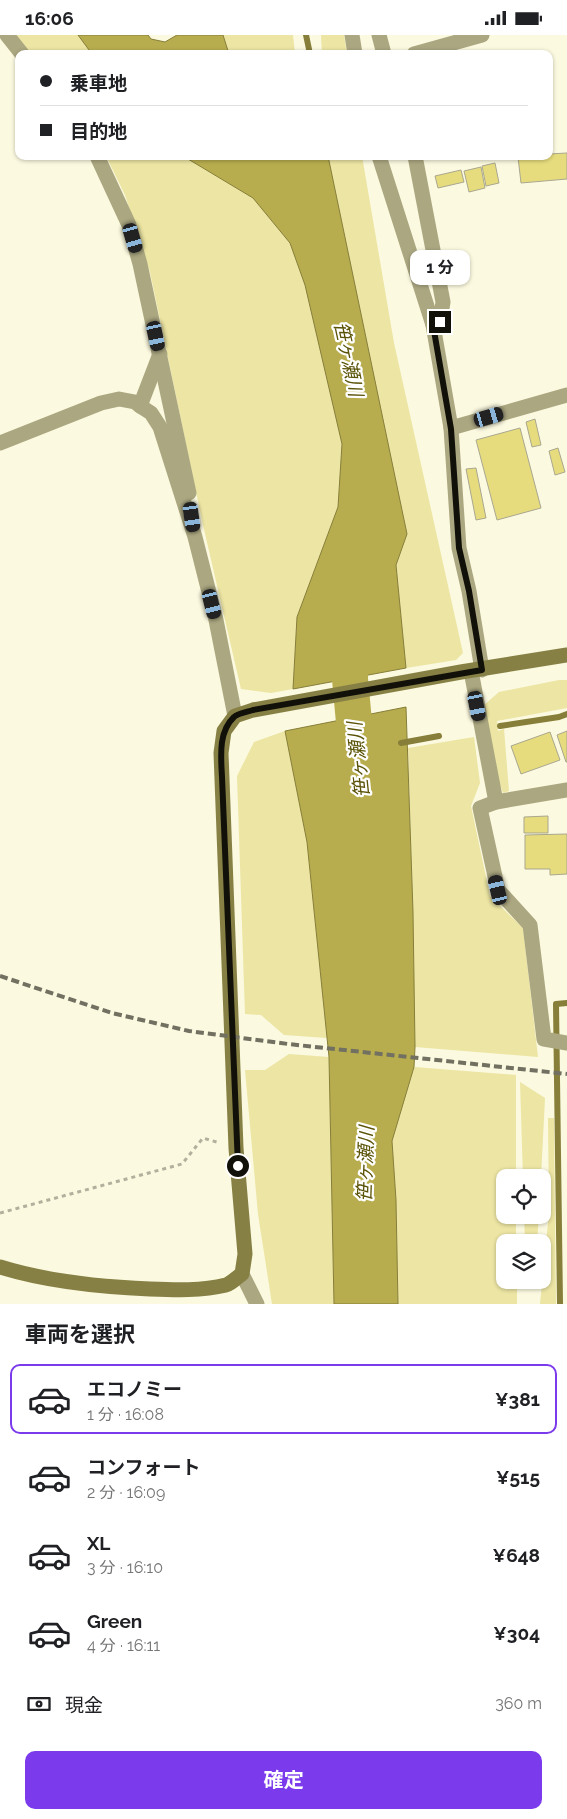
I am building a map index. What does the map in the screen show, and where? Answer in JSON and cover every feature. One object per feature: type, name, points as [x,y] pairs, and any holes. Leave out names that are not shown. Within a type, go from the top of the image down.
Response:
[{"type":"street","points":[[7,35],[19,50]]},
{"type":"street","points":[[352,35],[354,50]]},
{"type":"street","points":[[379,35],[383,50]]},
{"type":"street","points":[[428,50],[482,35]]},
{"type":"street","points":[[99,160],[130,225],[140,264],[187,478],[195,537]]},
{"type":"street","points":[[380,160],[433,325],[451,429],[459,548],[469,591],[471,671],[496,802]]},
{"type":"street","points":[[416,160],[443,302],[440,322],[433,325]]},
{"type":"street","points":[[140,405],[160,354]]},
{"type":"street","points":[[451,429],[567,395]]},
{"type":"street","points":[[0,443],[101,403],[119,399],[135,402],[151,413],[160,427],[195,537],[216,620],[235,716]]},
{"type":"street","points":[[257,1304],[242,1274],[246,1254],[236,1148],[221,753],[224,731],[235,716],[253,710],[567,655]]},
{"type":"street","points":[[566,1043],[544,1039],[530,925],[498,890],[480,808],[496,802],[567,791]]},
{"type":"street","points":[[0,1267],[52,1279],[132,1288],[176,1290],[207,1288],[228,1284],[242,1274]]},
{"type":"path","points":[[0,1213],[182,1164],[203,1138],[236,1148]]},
{"type":"shaded area","points":[[14,35],[78,35],[89,50],[26,50]]},
{"type":"shaded area","points":[[223,35],[293,35],[295,50],[228,50]]},
{"type":"shaded area","points":[[321,35],[344,35],[346,50],[322,50]]},
{"type":"shaded area","points":[[108,160],[190,160],[253,198],[290,243],[305,285],[342,444],[338,507],[297,617],[293,689],[271,693],[241,689],[203,525],[150,272],[125,195]]},
{"type":"shaded area","points":[[329,160],[363,160],[394,343],[463,653],[456,660],[406,668],[396,565],[407,534]]},
{"type":"shaded area","points":[[567,680],[567,708],[497,721],[498,731],[504,729],[509,791],[503,793],[495,770],[484,705],[499,692]]},
{"type":"shaded area","points":[[285,731],[307,842],[327,1038],[284,1035],[261,1015],[245,1014],[237,776],[254,742]]},
{"type":"shaded area","points":[[474,737],[480,783],[471,806],[490,896],[523,928],[538,1057],[415,1047],[408,748]]},
{"type":"shaded area","points":[[289,1054],[329,1057],[334,1304],[272,1304],[258,1214],[245,1070],[265,1070]]},
{"type":"shaded area","points":[[414,1067],[516,1075],[516,1169],[496,1169],[496,1224],[516,1224],[516,1234],[496,1234],[496,1289],[517,1289],[517,1304],[398,1304],[396,1200],[392,1141]]},
{"type":"shaded area","points":[[520,1082],[545,1098],[541,1169],[523,1169]]},
{"type":"shaded area","points":[[548,1118],[554,1118],[556,1304],[540,1304],[541,1289],[551,1289],[551,1234],[547,1234],[548,1224],[551,1224],[551,1169],[549,1169]]},
{"type":"shaded area","points":[[524,1224],[538,1224],[538,1234],[525,1234]]},
{"type":"water","points":[[78,35],[148,35],[151,39],[165,42],[177,35],[223,35],[228,50],[89,50]]},
{"type":"water","points":[[190,160],[329,160],[407,534],[396,565],[406,668],[293,689],[297,617],[338,507],[342,444],[305,285],[290,243],[253,198]]},
{"type":"water","points":[[406,707],[413,912],[415,1047],[414,1067],[392,1141],[396,1200],[398,1304],[334,1304],[329,1057],[307,842],[285,731]]},
{"type":"building","points":[[567,153],[567,179],[521,183],[518,160],[553,160],[553,154]]},
{"type":"building","points":[[495,163],[499,183],[486,186],[482,166]]},
{"type":"building","points":[[481,167],[485,188],[469,192],[464,171]]},
{"type":"building","points":[[461,170],[464,182],[438,188],[435,176]]},
{"type":"building","points":[[535,419],[541,445],[532,447],[526,422]]},
{"type":"building","points":[[520,428],[541,508],[497,520],[476,440]]},
{"type":"building","points":[[558,448],[565,472],[555,475],[549,451]]},
{"type":"building","points":[[476,468],[486,518],[476,520],[466,469]]},
{"type":"building","points":[[567,731],[567,762],[566,762],[557,735]]},
{"type":"building","points":[[550,732],[560,760],[521,774],[511,746]]},
{"type":"building","points":[[548,816],[548,833],[524,833],[524,817]]},
{"type":"building","points":[[567,834],[567,874],[550,875],[550,869],[525,869],[525,835]]},
{"type":"waterway","points":[[306,35],[309,50]]},
{"type":"waterway","name":"笹ヶ瀬川","points":[[351,629],[350,679],[358,765]]},
{"type":"waterway","points":[[500,726],[559,717],[567,714]]},
{"type":"waterway","points":[[401,743],[439,736]]},
{"type":"waterway","points":[[560,1304],[556,1004],[567,1003]]},
{"type":"railway","points":[[0,976],[112,1013],[189,1031],[288,1044],[567,1074]]},
{"type":"route","points":[[238,1166],[221,753],[224,731],[235,716],[253,710],[461,672],[482,670],[469,591],[459,548],[451,429],[433,325],[440,322]]}]
